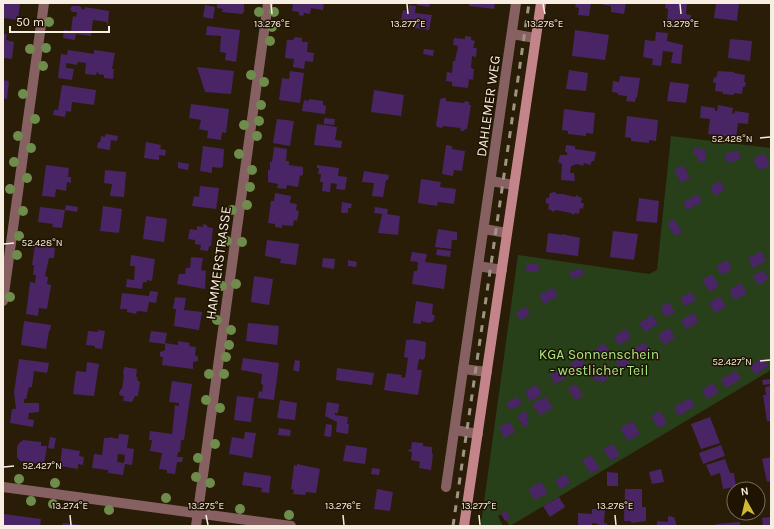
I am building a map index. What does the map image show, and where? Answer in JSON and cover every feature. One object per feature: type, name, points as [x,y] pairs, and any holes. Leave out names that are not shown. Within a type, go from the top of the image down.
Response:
[{"type":"main road","points":[[464,526],[540,3]]},
{"type":"street","points":[[3,300],[44,3]]},
{"type":"street","name":"HAMMERSTRASSE","points":[[196,526],[268,3]]},
{"type":"street","name":"DAHLEMER WEG","points":[[446,488],[516,3]]},
{"type":"street","points":[[512,34],[535,38]]},
{"type":"street","points":[[491,182],[514,185]]},
{"type":"street","points":[[484,229],[507,233]]},
{"type":"street","points":[[478,266],[502,270]]},
{"type":"street","points":[[463,369],[487,372]]},
{"type":"street","points":[[455,430],[478,434]]},
{"type":"street","points":[[3,487],[290,526]]},
{"type":"green space","name":"KGA Sonnenschein - westlicher Teil","points":[[671,136],[771,148],[771,370],[510,526],[501,514],[498,516],[503,526],[483,526],[481,524],[518,255],[649,274],[657,270]]},
{"type":"building","points":[[3,3],[20,3],[18,20],[3,18]]},
{"type":"building","points":[[217,3],[244,3],[244,12],[242,14],[222,12],[223,9],[217,8]]},
{"type":"building","points":[[293,3],[324,3],[323,10],[311,8],[310,14],[304,13],[303,16],[299,15],[299,12],[292,11]]},
{"type":"building","points":[[417,3],[430,3],[429,7],[417,5]]},
{"type":"building","points":[[469,3],[495,3],[494,9],[469,6]]},
{"type":"building","points":[[576,3],[591,3],[589,16],[578,15],[579,8],[575,7]]},
{"type":"building","points":[[595,3],[626,3],[624,14],[611,12],[611,6]]},
{"type":"building","points":[[666,3],[687,3],[686,14],[691,15],[690,28],[683,28],[683,24],[667,22],[668,9],[665,8]]},
{"type":"building","points":[[716,3],[739,3],[737,21],[714,18]]},
{"type":"building","points":[[205,5],[215,7],[213,19],[203,17]]},
{"type":"building","points":[[409,5],[416,6],[415,13],[432,15],[429,30],[413,28],[414,22],[401,20],[403,10],[409,11]]},
{"type":"building","points":[[72,6],[80,6],[84,10],[85,7],[109,11],[108,25],[107,22],[93,20],[91,36],[76,34],[75,40],[63,38],[64,30],[71,31],[73,16],[76,17],[77,12],[72,12],[70,9]]},
{"type":"building","points":[[207,26],[240,30],[236,62],[225,60],[226,53],[220,52],[221,36],[206,35]]},
{"type":"building","points":[[575,30],[609,35],[605,60],[572,56]]},
{"type":"building","points":[[656,32],[668,33],[667,41],[683,45],[681,64],[671,63],[673,52],[663,51],[661,66],[652,65],[653,59],[643,57],[645,40],[655,41]]},
{"type":"building","points":[[3,34],[7,34],[6,40],[14,42],[12,59],[3,58]]},
{"type":"building","points":[[465,36],[471,37],[471,40],[475,41],[473,48],[477,48],[476,57],[472,56],[471,68],[474,69],[473,80],[469,79],[468,88],[452,86],[452,82],[446,81],[447,72],[452,73],[453,61],[455,61],[458,46],[453,45],[454,38],[465,39]]},
{"type":"building","points":[[296,37],[302,38],[302,42],[308,42],[307,52],[314,53],[313,62],[305,61],[304,69],[293,67],[294,59],[285,58],[287,40],[293,40]]},
{"type":"building","points":[[730,39],[752,41],[750,61],[728,58]]},
{"type":"building","points":[[424,49],[434,50],[433,56],[423,54]]},
{"type":"building","points":[[68,50],[94,54],[94,50],[115,53],[112,69],[114,69],[113,79],[104,78],[104,75],[98,74],[99,73],[97,72],[96,75],[85,74],[86,63],[78,62],[77,65],[66,63],[66,68],[74,69],[72,80],[58,78],[61,54],[67,55]]},
{"type":"building","points":[[197,67],[234,71],[231,94],[205,92]]},
{"type":"building","points":[[569,70],[588,73],[586,91],[566,89]]},
{"type":"building","points":[[290,71],[304,73],[300,103],[279,100],[282,78],[289,79]]},
{"type":"building","points":[[718,71],[734,72],[745,75],[744,82],[746,82],[745,87],[743,87],[742,94],[723,94],[723,92],[715,91],[716,83],[713,82]]},
{"type":"building","points":[[620,76],[640,78],[635,102],[626,101],[627,96],[618,95],[618,93],[612,92],[613,81],[619,82]]},
{"type":"building","points":[[3,80],[9,81],[7,99],[3,98]]},
{"type":"building","points":[[670,82],[689,84],[686,103],[667,101]]},
{"type":"building","points":[[62,85],[96,90],[94,105],[72,102],[71,112],[66,111],[65,117],[53,115],[54,110],[58,110]]},
{"type":"building","points":[[374,90],[404,95],[401,116],[371,112]]},
{"type":"building","points":[[442,98],[446,98],[446,101],[464,103],[465,101],[469,102],[469,105],[471,105],[467,129],[461,131],[460,128],[443,126],[442,128],[437,127],[436,125],[440,100]]},
{"type":"building","points":[[309,99],[323,101],[323,105],[326,106],[325,114],[302,111],[304,100],[309,101]]},
{"type":"building","points":[[191,104],[229,109],[226,133],[222,132],[221,140],[207,138],[208,131],[199,129],[201,120],[189,118]]},
{"type":"building","points":[[718,105],[733,108],[732,113],[734,114],[735,111],[749,113],[748,124],[738,123],[736,138],[708,134],[710,119],[700,118],[701,106],[715,108],[715,111],[717,111]]},
{"type":"building","points":[[564,109],[595,113],[593,134],[586,133],[586,136],[568,134],[568,131],[562,130]]},
{"type":"building","points":[[627,116],[658,120],[656,141],[649,140],[649,143],[631,141],[631,138],[625,137]]},
{"type":"building","points":[[324,118],[335,119],[334,125],[324,124]]},
{"type":"building","points":[[277,119],[294,121],[290,146],[273,143]]},
{"type":"building","points":[[317,124],[337,127],[335,140],[342,141],[341,148],[314,145]]},
{"type":"building","points":[[106,134],[118,136],[117,141],[111,140],[110,150],[97,148],[101,136],[105,137]]},
{"type":"building","points":[[146,142],[161,145],[160,149],[166,150],[165,156],[159,155],[159,160],[144,158]]},
{"type":"building","points":[[446,145],[452,146],[452,149],[465,151],[462,171],[454,170],[453,176],[442,174]]},
{"type":"building","points":[[566,145],[575,146],[575,149],[596,152],[594,161],[592,161],[590,165],[584,163],[583,166],[577,164],[571,166],[570,173],[574,173],[575,181],[561,180],[562,164],[558,162],[560,155],[567,155],[567,152],[565,152]]},
{"type":"building","points":[[203,146],[224,149],[223,166],[221,168],[212,167],[212,173],[200,171]]},
{"type":"building","points":[[274,147],[287,149],[286,161],[289,161],[289,165],[303,167],[303,174],[302,176],[300,175],[298,187],[287,185],[286,189],[277,188],[278,184],[268,182],[268,170],[270,170],[270,162],[272,162]]},
{"type":"building","points":[[694,148],[706,149],[705,161],[698,161],[698,156],[693,155]]},
{"type":"building","points":[[737,150],[741,159],[728,163],[724,155]]},
{"type":"building","points":[[764,153],[770,165],[759,171],[753,159]]},
{"type":"building","points":[[178,162],[189,164],[188,170],[178,168]]},
{"type":"building","points":[[46,165],[69,168],[68,177],[71,177],[71,183],[67,182],[66,191],[56,189],[55,197],[42,196]]},
{"type":"building","points":[[317,165],[339,168],[338,176],[347,177],[345,190],[336,189],[337,184],[331,183],[330,192],[322,191],[323,182],[320,182],[321,174],[318,174],[319,168],[317,168]]},
{"type":"building","points":[[683,165],[690,178],[681,183],[674,170]]},
{"type":"building","points":[[105,170],[126,172],[124,197],[110,196],[112,184],[104,183]]},
{"type":"building","points":[[364,171],[389,175],[388,180],[386,180],[383,197],[372,196],[374,183],[362,182]]},
{"type":"building","points":[[421,179],[441,182],[440,187],[456,189],[454,204],[438,202],[437,206],[418,203]]},
{"type":"building","points":[[720,181],[725,189],[715,196],[710,187]]},
{"type":"building","points":[[200,186],[219,188],[216,209],[192,206],[194,196],[199,197]]},
{"type":"building","points":[[555,192],[557,194],[575,197],[577,195],[582,198],[581,203],[584,203],[583,209],[580,208],[579,214],[575,213],[573,215],[571,213],[556,210],[553,212],[548,209],[549,204],[546,203],[546,198],[549,198],[550,193]]},
{"type":"building","points":[[275,193],[291,196],[290,203],[297,204],[296,210],[299,211],[297,221],[294,220],[293,226],[282,225],[282,228],[275,227],[275,224],[268,223],[271,201],[274,201]]},
{"type":"building","points":[[698,194],[702,202],[687,210],[683,202]]},
{"type":"building","points":[[639,198],[659,201],[657,223],[636,221]]},
{"type":"building","points":[[342,202],[352,204],[351,208],[348,208],[348,213],[341,213]]},
{"type":"building","points":[[66,205],[78,207],[77,212],[65,210]]},
{"type":"building","points":[[103,206],[122,209],[119,233],[100,231]]},
{"type":"building","points":[[40,207],[65,210],[62,228],[52,227],[53,224],[38,222]]},
{"type":"building","points":[[375,207],[388,209],[387,214],[400,216],[398,235],[378,233],[382,214],[374,213]]},
{"type":"building","points":[[146,216],[167,219],[164,242],[143,239]]},
{"type":"building","points":[[674,219],[682,232],[675,236],[667,223]]},
{"type":"building","points":[[203,224],[207,225],[207,227],[213,228],[211,246],[209,246],[208,251],[200,250],[201,245],[195,244],[195,240],[188,239],[190,229],[197,230],[197,226],[203,227]]},
{"type":"building","points":[[438,229],[457,232],[457,240],[452,240],[451,249],[435,247]]},
{"type":"building","points":[[613,231],[638,234],[634,260],[610,257]]},
{"type":"building","points":[[548,233],[580,238],[578,256],[546,252]]},
{"type":"building","points":[[267,240],[299,244],[296,265],[280,263],[281,259],[265,256]]},
{"type":"building","points":[[35,245],[55,248],[54,258],[49,258],[45,276],[48,277],[47,284],[51,285],[47,309],[39,308],[38,316],[26,314],[30,282],[35,283],[36,275],[33,275],[34,265],[32,265]]},
{"type":"building","points":[[437,249],[451,251],[450,257],[436,255]]},
{"type":"building","points":[[761,251],[766,261],[753,268],[748,258]]},
{"type":"building","points":[[412,252],[427,254],[425,262],[447,265],[444,289],[412,284],[414,271],[417,271],[418,262],[410,261]]},
{"type":"building","points":[[131,255],[155,259],[152,281],[147,280],[147,282],[143,282],[142,289],[126,287],[127,279],[134,280],[135,266],[130,266]]},
{"type":"building","points":[[191,257],[203,258],[201,270],[206,271],[205,289],[177,284],[179,274],[185,274],[186,268],[190,268]]},
{"type":"building","points":[[323,258],[335,259],[334,269],[322,267]]},
{"type":"building","points":[[348,260],[357,262],[356,267],[348,266]]},
{"type":"building","points":[[727,260],[732,269],[722,275],[716,266]]},
{"type":"building","points":[[527,263],[540,265],[538,272],[526,271]]},
{"type":"building","points":[[581,268],[584,275],[572,279],[570,272]]},
{"type":"building","points":[[763,270],[769,279],[758,285],[753,276]]},
{"type":"building","points":[[712,274],[719,286],[710,292],[702,280]]},
{"type":"building","points":[[254,276],[273,279],[269,305],[251,302]]},
{"type":"building","points":[[741,283],[747,293],[735,300],[729,290]]},
{"type":"building","points":[[553,288],[558,296],[544,304],[539,295]]},
{"type":"building","points":[[150,291],[158,292],[156,303],[149,302],[147,312],[137,311],[136,314],[127,312],[127,309],[120,309],[122,293],[149,296]]},
{"type":"building","points":[[691,292],[696,300],[685,306],[680,298]]},
{"type":"building","points":[[720,296],[726,307],[715,313],[709,303]]},
{"type":"building","points":[[175,297],[186,298],[184,310],[202,312],[199,330],[174,326],[176,309],[173,309]]},
{"type":"building","points":[[416,301],[433,304],[432,314],[435,316],[432,322],[421,321],[421,324],[413,323]]},
{"type":"building","points":[[669,302],[675,312],[666,317],[660,308]]},
{"type":"building","points":[[526,307],[530,315],[520,320],[516,312]]},
{"type":"building","points":[[694,313],[699,322],[686,329],[681,320]]},
{"type":"building","points":[[652,315],[658,324],[645,332],[639,323]]},
{"type":"building","points":[[24,321],[51,325],[46,349],[21,345]]},
{"type":"building","points":[[248,323],[279,326],[277,345],[246,341]]},
{"type":"building","points":[[669,328],[675,338],[664,345],[658,335]]},
{"type":"building","points":[[626,329],[631,338],[619,345],[614,336]]},
{"type":"building","points":[[98,330],[105,331],[102,349],[95,348],[95,346],[86,345],[88,331],[98,332]]},
{"type":"building","points":[[151,331],[167,333],[165,343],[178,345],[178,341],[190,343],[189,346],[196,347],[195,355],[198,357],[198,361],[193,362],[193,369],[162,365],[163,358],[160,356],[160,352],[165,350],[165,344],[149,342]]},
{"type":"building","points":[[411,339],[426,342],[425,358],[423,360],[419,359],[417,370],[422,370],[418,395],[384,390],[387,373],[402,375],[401,377],[405,378],[408,358],[404,357],[406,340]]},
{"type":"building","points":[[645,342],[651,352],[640,358],[635,348]]},
{"type":"building","points":[[604,343],[609,351],[598,359],[593,351]]},
{"type":"building","points":[[625,355],[631,365],[621,370],[615,360]]},
{"type":"building","points":[[581,357],[586,366],[575,372],[570,363]]},
{"type":"building","points":[[243,358],[279,363],[274,400],[258,398],[259,391],[262,392],[262,374],[241,370]]},
{"type":"building","points":[[762,358],[768,366],[756,375],[750,366]]},
{"type":"building","points":[[19,359],[49,363],[47,373],[34,371],[32,387],[29,387],[26,399],[24,399],[24,403],[39,403],[39,412],[29,413],[28,419],[34,420],[33,427],[10,423],[12,409],[16,409],[14,392]]},
{"type":"building","points":[[295,360],[300,361],[299,372],[293,370]]},
{"type":"building","points":[[87,362],[99,364],[94,396],[73,394],[76,371],[86,372]]},
{"type":"building","points":[[124,367],[137,369],[136,377],[138,377],[137,380],[140,382],[138,396],[135,396],[132,402],[123,401],[124,396],[119,394],[120,390],[122,389]]},
{"type":"building","points":[[337,368],[374,373],[372,385],[336,380]]},
{"type":"building","points":[[562,369],[566,378],[555,384],[550,374]]},
{"type":"building","points":[[602,369],[608,379],[602,383],[600,380],[595,381],[592,375]]},
{"type":"building","points":[[736,371],[741,379],[726,388],[721,379]]},
{"type":"building","points":[[771,379],[771,384],[763,385],[762,380]]},
{"type":"building","points":[[172,381],[192,384],[184,440],[181,440],[180,452],[178,452],[177,457],[183,457],[182,462],[177,462],[175,474],[167,473],[167,470],[159,469],[162,453],[150,451],[152,440],[149,440],[150,431],[172,434],[175,405],[179,406],[179,403],[169,402]]},
{"type":"building","points":[[713,383],[719,392],[707,399],[702,390]]},
{"type":"building","points":[[576,384],[583,396],[575,400],[568,388]]},
{"type":"building","points":[[537,385],[542,395],[530,401],[525,391]]},
{"type":"building","points":[[771,386],[771,421],[767,421],[763,395],[766,395],[765,387]]},
{"type":"building","points":[[237,396],[254,398],[251,422],[234,420]]},
{"type":"building","points":[[517,397],[522,404],[510,410],[506,403]]},
{"type":"building","points":[[546,397],[553,408],[540,415],[532,404]]},
{"type":"building","points":[[690,398],[695,406],[679,416],[674,407]]},
{"type":"building","points":[[280,400],[297,403],[295,420],[277,418]]},
{"type":"building","points":[[327,402],[339,404],[338,413],[335,413],[335,415],[348,417],[348,434],[336,432],[337,422],[325,416]]},
{"type":"building","points":[[525,411],[529,417],[526,419],[529,424],[524,427],[517,416]]},
{"type":"building","points":[[660,411],[667,423],[658,428],[651,416]]},
{"type":"building","points":[[710,417],[720,443],[701,449],[691,424]]},
{"type":"building","points":[[633,421],[640,434],[628,441],[620,428]]},
{"type":"building","points":[[510,422],[515,432],[504,438],[499,427]]},
{"type":"building","points":[[326,424],[332,425],[331,437],[324,436]]},
{"type":"building","points":[[279,428],[291,430],[290,436],[278,435]]},
{"type":"building","points":[[245,432],[256,433],[252,458],[229,454],[232,437],[244,439]]},
{"type":"building","points":[[119,434],[129,435],[127,448],[134,449],[132,465],[125,464],[123,475],[108,473],[108,470],[92,468],[94,454],[102,455],[104,438],[110,437],[118,439]],"holes":[[[118,454],[125,455],[124,463],[117,462]]]},
{"type":"building","points":[[50,437],[56,438],[54,449],[48,448]]},
{"type":"building","points":[[23,440],[41,442],[41,446],[47,446],[44,465],[35,463],[33,465],[20,461],[17,457],[17,447]]},
{"type":"building","points":[[412,442],[423,443],[423,446],[432,447],[433,454],[431,470],[419,468],[420,462],[411,460],[412,452],[408,451],[409,449],[411,450]]},
{"type":"building","points":[[613,444],[620,455],[611,461],[603,449]]},
{"type":"building","points":[[346,445],[367,448],[365,464],[343,461]]},
{"type":"building","points":[[721,445],[725,456],[703,464],[699,453]]},
{"type":"building","points":[[62,448],[80,451],[79,456],[84,457],[83,465],[78,464],[78,469],[60,466]]},
{"type":"building","points":[[591,455],[600,468],[591,474],[582,460]]},
{"type":"building","points":[[771,457],[771,481],[767,482],[762,459]]},
{"type":"building","points":[[725,459],[730,473],[734,473],[735,481],[726,481],[726,489],[723,489],[720,473],[711,476],[706,465]]},
{"type":"building","points":[[297,464],[320,469],[316,493],[306,492],[305,495],[293,494],[294,490],[291,489],[294,465],[297,466]]},
{"type":"building","points":[[372,468],[380,469],[379,475],[371,474]]},
{"type":"building","points":[[661,469],[664,482],[652,484],[649,472]]},
{"type":"building","points":[[244,472],[271,476],[269,493],[261,492],[262,488],[242,485]]},
{"type":"building","points":[[607,472],[618,473],[618,486],[607,486]]},
{"type":"building","points":[[566,474],[570,483],[560,489],[555,480]]},
{"type":"building","points":[[541,482],[548,493],[535,500],[528,489]]},
{"type":"building","points":[[377,489],[393,492],[390,511],[374,509]]},
{"type":"building","points":[[625,489],[642,489],[642,507],[646,507],[646,521],[632,523],[630,521],[624,521]]},
{"type":"building","points":[[559,497],[565,507],[550,517],[543,506]]},
{"type":"building","points":[[592,509],[605,509],[604,523],[607,523],[607,526],[598,526],[598,524],[592,523],[592,526],[578,526],[578,513],[592,514]]},
{"type":"building","points":[[506,511],[510,518],[505,521],[501,514]]},
{"type":"building","points":[[4,514],[41,519],[40,526],[3,526]]},
{"type":"building","points":[[668,516],[674,517],[677,526],[657,526],[657,521],[668,522]]},
{"type":"building","points":[[771,517],[771,526],[763,526],[762,521],[766,521],[766,518]]},
{"type":"building","points":[[740,522],[740,526],[716,526],[716,524]]},
{"type":"building","points":[[63,523],[82,525],[82,526],[62,526]]},
{"type":"railway","points":[[453,526],[529,3]]}]
